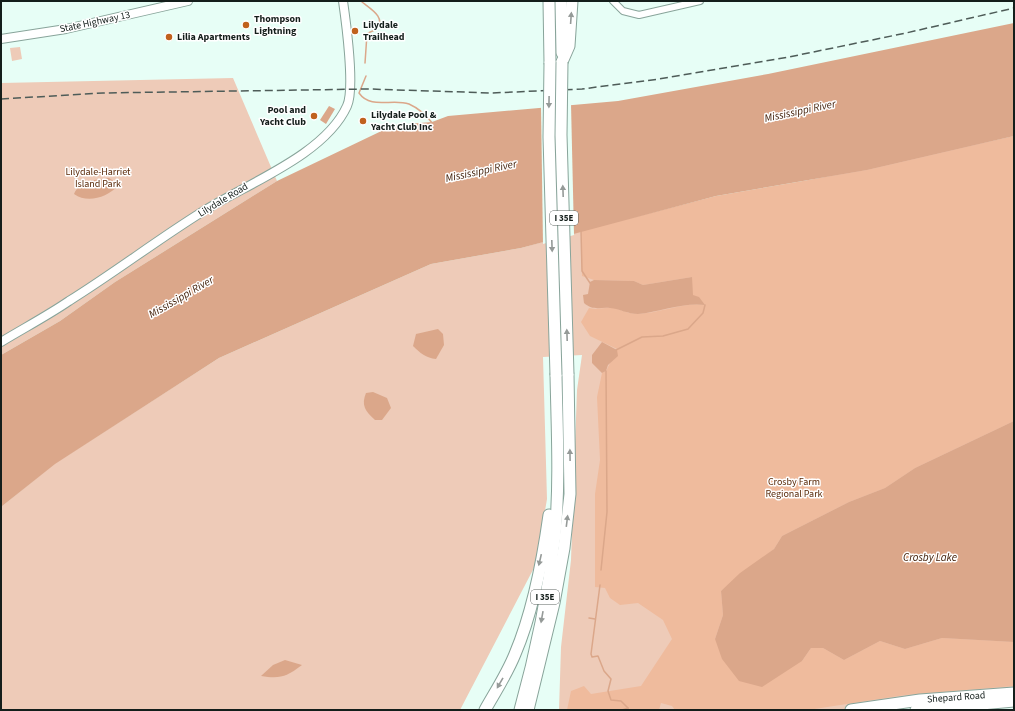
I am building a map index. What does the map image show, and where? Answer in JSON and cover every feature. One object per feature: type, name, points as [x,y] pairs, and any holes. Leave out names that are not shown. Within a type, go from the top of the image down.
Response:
[{"type":"highway","points":[[543,1],[544,28],[550,58]]},
{"type":"highway","name":"I 35E","points":[[520,710],[534,658],[555,534],[556,375],[549,137],[549,1]]},
{"type":"highway","name":"I 35E","points":[[528,710],[554,603],[564,548],[570,494],[561,135],[562,62],[560,1]]},
{"type":"highway","points":[[562,62],[569,46],[572,1]]},
{"type":"highway","points":[[484,710],[508,670],[521,636],[532,601],[556,481]]},
{"type":"highway","name":"Shepard Road","points":[[852,710],[920,700],[1014,693]]},
{"type":"highway","name":"Shepard Road","points":[[916,710],[1014,701]]},
{"type":"street","name":"State Highway 13","points":[[1,39],[72,28],[188,1]]},
{"type":"street","name":"Lilydale Road","points":[[1,342],[68,302],[203,212],[304,154],[324,138],[336,126],[348,105],[350,87],[343,1]]},
{"type":"street","points":[[613,1],[623,11],[639,15],[700,1]]},
{"type":"green space","points":[[20,47],[22,59],[12,61],[10,48]]},
{"type":"green space","name":"Lilydale-Harriet Island Park","points":[[233,78],[277,181],[115,282],[60,321],[1,355],[1,83]]},
{"type":"green space","name":"Crosby Farm Regional Park","points":[[1014,136],[1014,688],[846,710],[559,710],[561,647],[571,560],[577,390],[582,355],[543,357],[547,499],[536,564],[460,710],[1,710],[1,507],[54,464],[219,358],[431,264],[521,248],[611,223]]},
{"type":"green space","points":[[1014,136],[1014,421],[915,468],[885,488],[849,502],[782,536],[774,549],[721,591],[723,615],[715,639],[802,661],[811,648],[823,648],[844,660],[880,641],[905,649],[942,638],[1014,642],[1014,686],[905,695],[808,710],[675,710],[672,706],[661,703],[659,710],[567,710],[571,691],[584,686],[591,694],[641,686],[672,639],[663,620],[638,603],[620,605],[610,598],[605,588],[595,587],[595,494],[600,460],[597,397],[602,373],[606,371],[617,349],[590,336],[581,322],[589,308],[614,308],[629,313],[638,314],[681,306],[697,304],[705,305],[692,295],[692,277],[643,285],[634,281],[594,280],[582,276],[581,231],[716,196],[867,170]]},
{"type":"water","name":"Mississippi River","points":[[1014,23],[1014,136],[867,170],[716,196],[521,248],[431,264],[219,358],[55,464],[1,507],[1,355],[60,321],[115,282],[277,181],[394,125],[432,122],[448,116],[618,101],[768,74]]},
{"type":"water","points":[[329,106],[335,109],[326,124],[320,120]]},
{"type":"water","points":[[109,178],[118,184],[118,186],[103,196],[85,199],[74,194],[84,183]]},
{"type":"water","points":[[692,277],[693,295],[699,297],[705,305],[697,304],[681,306],[638,314],[610,308],[594,308],[584,303],[583,295],[588,294],[590,282],[594,280],[634,281],[643,285]]},
{"type":"water","points":[[438,329],[443,334],[444,345],[436,359],[429,358],[413,346],[416,334]]},
{"type":"water","points":[[602,342],[617,350],[618,356],[608,365],[606,371],[602,373],[592,363],[592,355]]},
{"type":"water","points":[[373,392],[387,398],[391,408],[382,420],[375,420],[365,408],[364,401],[366,393]]},
{"type":"water","name":"Crosby Lake","points":[[1014,421],[1014,642],[942,638],[905,649],[880,641],[844,660],[823,648],[811,648],[802,661],[762,687],[739,681],[722,659],[715,639],[723,615],[721,591],[740,573],[774,549],[782,536],[849,502],[885,488],[915,468]]},
{"type":"water","points":[[285,660],[302,665],[287,675],[278,677],[261,676],[273,665]]},
{"type":"pier","points":[[571,104],[574,235],[543,244],[541,106]]},
{"type":"waterway","points":[[361,1],[375,13],[380,20],[376,29],[367,34],[365,63]]},
{"type":"waterway","points":[[366,76],[359,93],[364,98],[369,101],[382,103],[396,102],[409,104],[422,112],[433,124]]},
{"type":"waterway","points":[[581,231],[582,271],[590,283]]},
{"type":"waterway","points":[[616,350],[642,337],[663,336],[688,329],[703,313],[705,305]]},
{"type":"waterway","points":[[601,570],[607,512],[606,371]]},
{"type":"waterway","points":[[600,585],[591,654],[592,657],[598,656],[604,671],[611,679],[608,691],[611,700],[621,701],[628,708],[628,710]]},
{"type":"waterway","points":[[589,618],[595,619]]},
{"type":"waterway","points":[[622,710],[628,708]]},
{"type":"railway","points":[[1,99],[103,93],[369,89],[492,93],[582,89],[659,79],[789,57],[906,33],[1014,8]]},
{"type":"place","name":"Thompson Lightning","points":[[246,25]]},
{"type":"place","name":"Lilydale Trailhead","points":[[355,31]]},
{"type":"place","name":"Lilia Apartments","points":[[169,37]]},
{"type":"place","name":"Pool and Yacht Club","points":[[314,116]]},
{"type":"place","name":"Lilydale Pool & Yacht Club Inc","points":[[363,121]]}]
